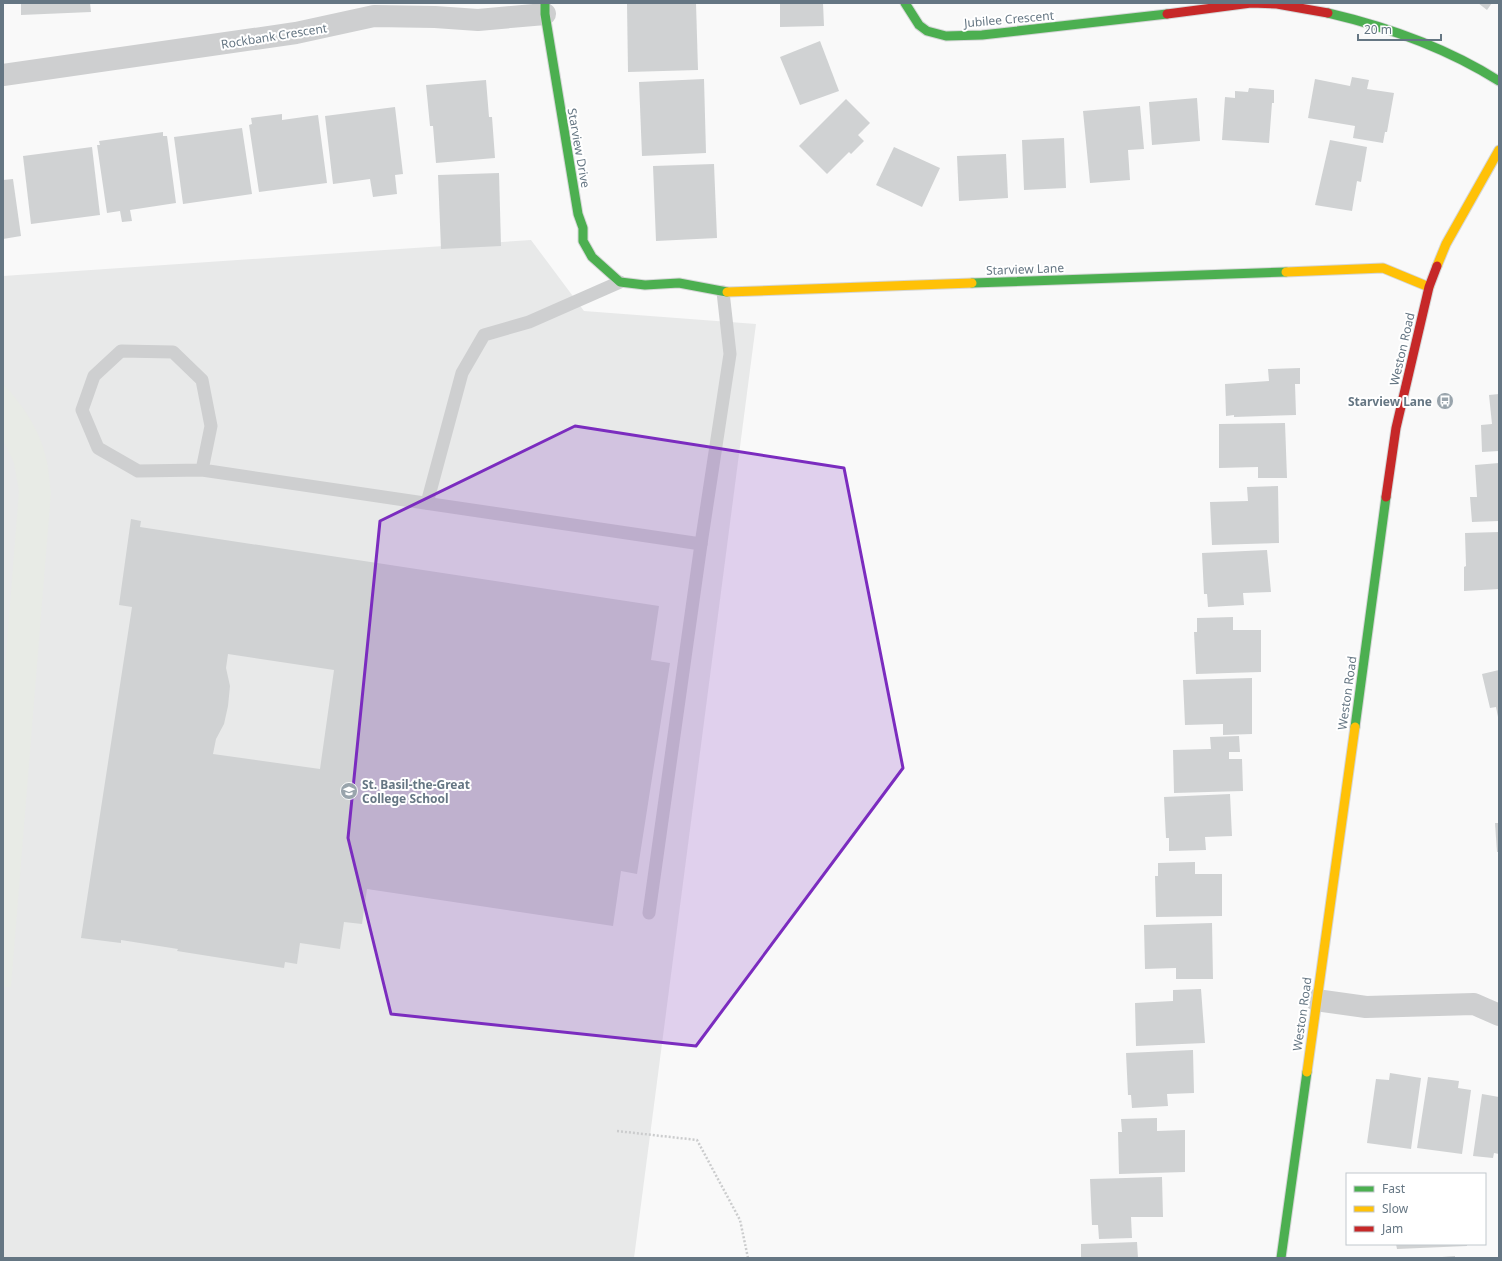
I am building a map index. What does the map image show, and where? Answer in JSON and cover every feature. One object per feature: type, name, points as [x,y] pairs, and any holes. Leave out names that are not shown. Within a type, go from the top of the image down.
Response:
[{"type":"street","name":"Jubilee Crescent","points":[[905,3],[910,14],[926,32],[942,36],[982,35],[1224,8],[1251,3],[1286,5],[1323,11],[1395,32],[1461,59],[1499,81]]},
{"type":"street","name":"Rockbank Crescent","points":[[3,75],[296,33],[374,16],[435,17],[478,20],[545,8]]},
{"type":"street","name":"Starview Drive","points":[[545,8],[578,214],[583,228],[583,242],[592,257],[620,282]]},
{"type":"street","name":"Weston Road","points":[[1281,1258],[1396,428],[1429,287],[1446,244],[1499,150]]},
{"type":"street","name":"Starview Lane","points":[[620,282],[645,285],[679,283],[723,292],[1383,268],[1429,287]]},
{"type":"street","points":[[1316,1000],[1366,1007],[1474,1004],[1499,1015]]},
{"type":"lane","points":[[427,504],[462,373],[484,335],[529,322],[620,282]]},
{"type":"lane","points":[[649,912],[701,544],[730,354],[723,292]]},
{"type":"lane","points":[[202,470],[212,426],[202,380],[173,352],[121,351],[94,376],[82,410],[98,448],[138,471],[202,470],[701,544]]},
{"type":"path","points":[[617,1131],[697,1140],[740,1220],[748,1258]]},
{"type":"highlighted area","points":[[575,426],[844,468],[903,768],[696,1046],[391,1014],[348,838],[380,521]]},
{"type":"shaded area","name":"St. Basil-the-Great College School","points":[[531,240],[584,311],[756,324],[634,1258],[3,1258],[3,276]]},
{"type":"shaded area","points":[[3,384],[17,400],[39,437],[47,462],[51,492],[11,987],[3,987],[3,692],[19,491],[14,463],[3,440]]},
{"type":"building","points":[[21,3],[90,3],[91,12],[21,15]]},
{"type":"building","points":[[627,3],[696,3],[698,70],[628,72]]},
{"type":"building","points":[[780,3],[823,3],[824,26],[780,27]]},
{"type":"building","points":[[1478,3],[1492,3],[1487,10]]},
{"type":"building","points":[[820,41],[839,91],[800,105],[780,57]]},
{"type":"building","points":[[1352,77],[1369,80],[1367,89],[1394,93],[1387,132],[1385,132],[1383,143],[1353,138],[1355,126],[1308,118],[1315,79],[1350,86]]},
{"type":"building","points":[[704,79],[706,153],[642,156],[639,82]]},
{"type":"building","points":[[486,80],[489,117],[492,117],[495,158],[436,163],[433,126],[430,126],[426,85]]},
{"type":"building","points":[[1249,88],[1274,90],[1274,103],[1272,103],[1269,143],[1222,140],[1225,97],[1235,98],[1235,91],[1248,92]]},
{"type":"building","points":[[1197,98],[1200,141],[1152,145],[1149,102]]},
{"type":"building","points":[[846,99],[870,123],[858,135],[864,141],[851,154],[849,152],[827,174],[799,146]]},
{"type":"building","points":[[1140,106],[1144,149],[1128,150],[1130,180],[1090,183],[1083,111]]},
{"type":"building","points":[[395,107],[403,174],[395,175],[397,194],[373,197],[370,179],[333,184],[325,116]]},
{"type":"building","points":[[282,114],[282,120],[318,115],[327,183],[259,192],[249,125],[252,124],[251,118]]},
{"type":"building","points":[[242,128],[252,194],[183,204],[174,137]]},
{"type":"building","points":[[163,132],[163,136],[167,136],[176,203],[130,210],[132,221],[122,222],[120,211],[107,213],[97,145],[100,145],[99,141]]},
{"type":"building","points":[[1064,138],[1066,188],[1024,190],[1022,140]]},
{"type":"building","points":[[1330,140],[1367,147],[1361,182],[1357,181],[1352,211],[1315,205]]},
{"type":"building","points":[[92,147],[100,215],[31,224],[23,156]]},
{"type":"building","points":[[894,147],[940,168],[922,207],[876,185]]},
{"type":"building","points":[[1006,154],[1008,198],[959,201],[957,156]]},
{"type":"building","points":[[714,164],[717,238],[656,241],[653,166]]},
{"type":"building","points":[[499,173],[501,246],[441,249],[438,175]]},
{"type":"building","points":[[13,179],[21,236],[3,239],[3,180]]},
{"type":"building","points":[[1300,368],[1300,384],[1295,384],[1296,415],[1226,416],[1225,384],[1269,381],[1268,369]]},
{"type":"building","points":[[1499,394],[1499,451],[1482,452],[1481,425],[1492,424],[1489,395]]},
{"type":"building","points":[[1285,423],[1287,478],[1258,478],[1258,467],[1219,468],[1219,424]]},
{"type":"building","points":[[1499,463],[1499,521],[1472,522],[1470,497],[1477,497],[1475,465]]},
{"type":"building","points":[[1278,486],[1279,543],[1212,545],[1210,502],[1248,501],[1247,487]]},
{"type":"building","points":[[131,519],[141,521],[140,527],[659,606],[651,660],[670,663],[637,874],[621,871],[613,926],[367,889],[362,924],[344,922],[340,949],[300,943],[297,964],[285,962],[284,968],[177,951],[178,949],[121,940],[121,943],[81,938],[132,607],[119,605]],"holes":[[[228,654],[334,670],[320,769],[213,754],[216,739],[224,724],[228,706],[230,686],[226,668]]]},
{"type":"building","points":[[1499,532],[1499,589],[1464,591],[1464,567],[1466,566],[1465,533]]},
{"type":"building","points":[[1267,550],[1271,592],[1243,593],[1244,605],[1208,607],[1207,594],[1204,594],[1202,553]]},
{"type":"building","points":[[1233,617],[1233,630],[1261,630],[1261,672],[1196,674],[1194,632],[1197,632],[1197,618]]},
{"type":"building","points":[[1499,670],[1498,717],[1496,707],[1490,708],[1482,674]]},
{"type":"building","points":[[1252,678],[1252,734],[1223,735],[1223,724],[1185,725],[1183,680]]},
{"type":"building","points":[[1239,736],[1240,752],[1229,752],[1229,759],[1242,759],[1243,791],[1174,793],[1173,750],[1211,749],[1210,737]]},
{"type":"building","points":[[1230,794],[1232,836],[1205,837],[1206,850],[1169,851],[1169,838],[1166,838],[1164,797]]},
{"type":"building","points":[[1495,823],[1499,823],[1499,852],[1497,852]]},
{"type":"building","points":[[1195,862],[1195,874],[1222,874],[1222,916],[1156,917],[1155,876],[1158,876],[1158,863]]},
{"type":"building","points":[[1212,923],[1213,979],[1176,979],[1176,968],[1145,969],[1144,925]]},
{"type":"building","points":[[1201,989],[1205,1043],[1136,1046],[1135,1003],[1173,1001],[1173,990]]},
{"type":"building","points":[[1193,1050],[1194,1093],[1167,1094],[1168,1106],[1132,1108],[1131,1095],[1128,1095],[1126,1053]]},
{"type":"building","points":[[1390,1073],[1421,1078],[1411,1149],[1367,1143],[1376,1079],[1389,1080]]},
{"type":"building","points":[[1428,1077],[1459,1081],[1458,1088],[1471,1090],[1462,1154],[1417,1148]]},
{"type":"building","points":[[1482,1094],[1499,1097],[1499,1154],[1494,1153],[1493,1158],[1473,1156]]},
{"type":"building","points":[[1157,1118],[1157,1131],[1185,1130],[1185,1172],[1119,1174],[1118,1132],[1122,1132],[1121,1119]]},
{"type":"building","points":[[1162,1177],[1163,1217],[1131,1217],[1132,1238],[1099,1239],[1098,1225],[1092,1225],[1090,1179]]},
{"type":"building","points":[[1137,1242],[1138,1258],[1081,1258],[1081,1244]]},
{"type":"building","points":[[1396,1245],[1467,1245],[1467,1246],[1397,1249]]},
{"type":"building","points":[[1455,1256],[1455,1258],[1442,1258],[1442,1257]]},
{"type":"traffic: fast","points":[[545,3],[545,14],[578,214],[583,228],[583,241],[592,257],[620,282],[645,285],[679,283],[727,292]]},
{"type":"traffic: fast","points":[[905,3],[919,25],[927,31],[946,36],[982,35],[1167,14]]},
{"type":"traffic: fast","points":[[1328,13],[1373,25],[1416,40],[1459,58],[1499,81]]},
{"type":"traffic: fast","points":[[972,283],[1286,272]]},
{"type":"traffic: fast","points":[[1355,727],[1386,497]]},
{"type":"traffic: fast","points":[[1281,1258],[1307,1072]]},
{"type":"traffic: slow","points":[[1437,266],[1446,244],[1499,150]]},
{"type":"traffic: slow","points":[[1286,272],[1383,268],[1429,287]]},
{"type":"traffic: slow","points":[[727,292],[972,283]]},
{"type":"traffic: slow","points":[[1307,1072],[1355,727]]},
{"type":"traffic: jam","points":[[1167,14],[1251,3],[1277,4],[1328,13]]},
{"type":"traffic: jam","points":[[1386,497],[1396,428],[1429,287],[1437,266]]},
{"type":"place","name":"Starview Lane","points":[[1445,401]]},
{"type":"place","name":"St. Basil-the-Great College School","points":[[349,791]]}]
